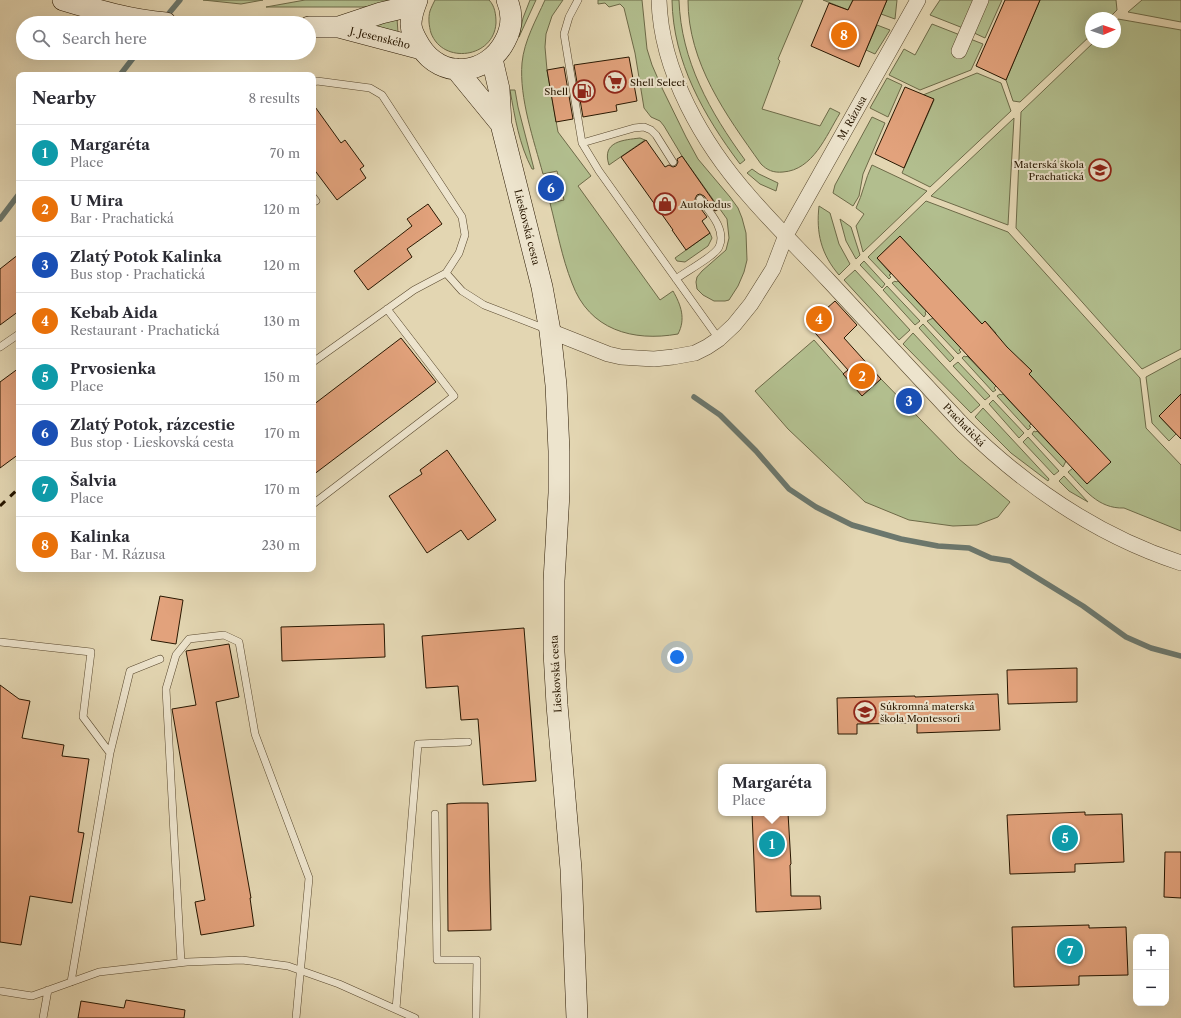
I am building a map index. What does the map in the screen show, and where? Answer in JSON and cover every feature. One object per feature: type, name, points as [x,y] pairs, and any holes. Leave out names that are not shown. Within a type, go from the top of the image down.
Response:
[{"type":"street","points":[[63,0],[128,16]]},
{"type":"street","name":"Prachatická","points":[[659,0],[662,32],[669,59],[680,89],[696,121],[715,153],[750,197],[963,425],[1022,478],[1067,508],[1121,538],[1181,564]]},
{"type":"street","name":"M. Rázusa","points":[[786,235],[918,0]]},
{"type":"street","points":[[959,51],[981,0]]},
{"type":"street","points":[[416,2],[412,15],[411,26],[415,38],[422,49],[436,62],[456,69],[472,68],[486,64],[500,51],[507,38],[511,24],[511,3]]},
{"type":"street","name":"J. Jesenského","points":[[339,27],[416,2]]},
{"type":"street","name":"J. Jesenského","points":[[316,26],[339,27],[422,49]]},
{"type":"street","name":"Lieskovská cesta","points":[[492,59],[499,89],[501,124],[536,262],[550,331],[556,385],[559,493],[554,582],[554,652],[557,705],[572,869],[577,1018]]},
{"type":"street","name":"Lieskovská cesta","points":[[456,69],[501,124]]},
{"type":"street","points":[[550,331],[608,354],[621,357],[654,359],[673,357],[695,352],[707,347],[719,339],[734,325],[751,304],[774,269],[786,235]]},
{"type":"lane","points":[[578,0],[569,17],[564,34],[582,143],[599,171],[719,339]]},
{"type":"lane","points":[[316,81],[370,88],[382,95],[462,217],[465,235],[459,253],[446,273],[414,290],[316,360]]},
{"type":"lane","points":[[582,143],[634,128],[644,127],[651,130],[656,135],[673,162]]},
{"type":"lane","points":[[676,279],[714,253],[719,247],[721,238],[720,230],[713,216],[700,199]]},
{"type":"lane","points":[[446,273],[462,291],[484,305],[550,331]]},
{"type":"lane","points":[[316,502],[454,396],[387,309]]},
{"type":"lane","points":[[0,347],[16,336]]},
{"type":"lane","points":[[181,962],[166,689],[176,655],[189,639],[224,635],[239,642],[255,734],[309,878],[296,1018]]},
{"type":"lane","points":[[0,642],[91,652],[83,717],[110,753]]},
{"type":"lane","points":[[71,982],[110,753],[130,671],[160,659]]},
{"type":"lane","points":[[396,1009],[418,744],[468,742]]},
{"type":"lane","points":[[435,814],[437,960],[477,960],[476,1018]]},
{"type":"lane","points":[[0,991],[32,996],[99,972],[181,962],[242,960],[288,966],[339,984],[415,1018]]},
{"type":"lane","points":[[44,1018],[48,990]]},
{"type":"green space","points":[[203,0],[263,0],[241,4]]},
{"type":"green space","points":[[305,0],[389,0],[373,6],[362,7],[266,7]]},
{"type":"green space","points":[[435,0],[489,0],[495,11],[496,23],[493,35],[487,44],[478,50],[467,53],[456,53],[446,50],[437,43],[431,33],[429,22],[430,11]]},
{"type":"green space","points":[[530,0],[536,0],[519,37],[523,18]]},
{"type":"green space","points":[[545,0],[563,0],[552,16],[546,34],[545,47],[547,70],[558,132],[591,176],[578,186],[660,300],[673,291],[682,312],[682,323],[678,334],[645,336],[629,334],[614,329],[601,322],[589,312],[580,299],[568,273],[550,203],[564,200],[557,171],[543,174],[528,119],[523,90],[523,55],[531,31]]},
{"type":"green space","points":[[598,0],[642,0],[647,49],[662,88],[698,159],[738,208],[746,233],[747,260],[738,286],[729,300],[714,301],[703,295],[697,289],[696,282],[697,277],[702,271],[726,250],[729,238],[727,219],[682,156],[664,126],[660,121],[651,117],[644,108],[635,53],[624,8],[620,4],[609,7],[605,3],[598,4]]},
{"type":"green space","points":[[672,0],[679,0],[685,44],[700,85],[720,123],[745,160],[740,164],[714,127],[684,66],[674,23]]},
{"type":"green space","points":[[688,0],[803,0],[778,59],[780,61],[762,109],[820,126],[830,108],[840,113],[818,150],[811,159],[803,165],[793,170],[783,172],[770,171],[761,164],[735,127],[711,87],[702,67],[694,45]]},
{"type":"green space","points":[[823,0],[853,0],[848,10]]},
{"type":"green space","points":[[887,0],[897,0],[895,19],[881,14]]},
{"type":"green space","points":[[940,0],[975,0],[963,28],[930,15]]},
{"type":"green space","points":[[986,0],[1002,0],[985,38],[972,32]]},
{"type":"green space","points":[[1040,0],[1116,0],[1117,10],[1115,12],[1085,12],[1085,41],[1020,102],[1013,101],[1006,80]]},
{"type":"green space","points":[[1142,0],[1181,0],[1181,22],[1128,12]]},
{"type":"green space","points":[[397,18],[398,33],[365,25]]},
{"type":"green space","name":"Materská škola Prachatická","points":[[1121,20],[1181,30],[1181,349],[1142,369],[1016,228],[1021,112],[1088,48],[1121,48]]},
{"type":"green space","points":[[932,24],[983,44],[971,70],[920,90],[889,75],[904,49],[915,55]]},
{"type":"green space","points":[[877,25],[890,30],[875,54],[866,50]]},
{"type":"green space","points":[[977,73],[1001,83],[1011,111],[930,187],[902,173],[934,100],[923,95]]},
{"type":"green space","points":[[887,78],[902,85],[888,117],[870,108]]},
{"type":"green space","points":[[510,90],[515,90],[534,169],[532,169],[524,150],[516,121]]},
{"type":"green space","points":[[872,117],[885,123],[863,174],[859,196],[853,206],[833,193],[835,185]]},
{"type":"green space","points":[[1014,118],[1008,225],[931,196]]},
{"type":"green space","points":[[640,138],[645,140],[609,165],[607,157],[611,146],[621,141]]},
{"type":"green space","points":[[872,165],[927,191],[863,252],[856,226],[864,214],[856,208]]},
{"type":"green space","points":[[752,169],[778,183],[776,191],[760,184],[747,173]]},
{"type":"green space","points":[[926,201],[1008,232],[1140,378],[1146,428],[1181,465],[1181,531],[1124,508],[1099,502],[1080,485],[1068,472],[1073,468],[1110,462],[1029,374],[1031,371],[1021,360],[1019,361],[995,335],[996,333],[985,321],[982,324],[900,236],[877,258],[891,274],[889,275],[891,277],[889,279],[868,257]]},
{"type":"green space","points":[[819,206],[830,213],[839,244],[850,264],[839,275],[828,259],[821,243],[818,225]]},
{"type":"green space","points":[[840,219],[851,227],[860,255],[856,259],[846,241]]},
{"type":"green space","points":[[710,233],[712,238],[708,246],[685,262],[677,261],[675,258]]},
{"type":"green space","points":[[864,261],[885,284],[882,288],[860,265]]},
{"type":"green space","points":[[855,270],[910,330],[899,340],[844,280]]},
{"type":"green space","points":[[898,281],[926,311],[924,317],[892,283]]},
{"type":"green space","points":[[887,286],[920,321],[915,325],[883,290]]},
{"type":"green space","points":[[933,318],[961,348],[959,350],[961,352],[958,354],[927,321]]},
{"type":"green space","points":[[923,324],[954,358],[950,362],[919,328]]},
{"type":"green space","points":[[913,333],[980,405],[971,413],[903,344]]},
{"type":"green space","points":[[814,340],[862,395],[881,379],[959,459],[1010,502],[998,517],[977,525],[953,526],[909,520],[865,502],[788,429],[755,391]]},
{"type":"green space","points":[[967,356],[996,386],[994,388],[996,390],[993,392],[962,358]]},
{"type":"green space","points":[[1181,358],[1181,394],[1159,416],[1176,434],[1169,441],[1152,423],[1146,377]]},
{"type":"green space","points":[[958,362],[990,396],[985,400],[953,366]]},
{"type":"green space","points":[[1003,394],[1031,424],[1029,426],[1031,427],[1028,430],[997,396]]},
{"type":"green space","points":[[993,400],[1024,433],[1019,438],[989,404]]},
{"type":"green space","points":[[983,408],[1049,479],[1048,481],[1011,453],[975,417]]},
{"type":"green space","points":[[1034,431],[1037,431],[1066,461],[1063,467],[1032,434]]},
{"type":"green space","points":[[1028,437],[1059,471],[1054,475],[1023,442]]},
{"type":"green space","points":[[1064,476],[1088,502],[1069,491],[1059,481]]},
{"type":"building","points":[[853,0],[887,0],[859,67],[811,46],[829,3],[848,10]]},
{"type":"building","points":[[1005,0],[1040,0],[1006,80],[976,66]]},
{"type":"building","points":[[629,57],[637,101],[616,105],[617,111],[583,117],[574,65]]},
{"type":"building","points":[[564,67],[573,119],[556,122],[547,70]]},
{"type":"building","points":[[905,87],[934,99],[904,168],[875,154]]},
{"type":"building","points":[[316,108],[341,143],[345,140],[364,166],[360,169],[366,178],[337,200],[316,172]]},
{"type":"building","points":[[646,140],[665,167],[669,165],[673,167],[676,166],[678,162],[677,159],[682,156],[719,209],[715,211],[704,196],[700,194],[697,195],[695,199],[696,202],[707,217],[702,221],[710,233],[686,250],[621,157]]},
{"type":"building","points":[[428,204],[442,224],[407,249],[412,257],[368,290],[354,271],[412,226],[407,219]]},
{"type":"building","points":[[900,236],[982,324],[985,321],[1007,347],[1032,371],[1029,374],[1111,462],[1087,484],[877,258]]},
{"type":"building","points":[[16,256],[16,313],[0,325],[0,269]]},
{"type":"building","points":[[835,301],[857,325],[844,338],[881,379],[862,396],[843,374],[848,370],[808,325]]},
{"type":"building","points":[[401,338],[436,382],[316,473],[316,403]]},
{"type":"building","points":[[16,370],[16,456],[0,468],[0,382]]},
{"type":"building","points":[[1181,394],[1181,439],[1159,416]]},
{"type":"building","points":[[447,450],[496,520],[468,540],[461,530],[427,553],[389,496],[422,474],[420,470]]},
{"type":"building","points":[[160,596],[183,600],[176,644],[151,640]]},
{"type":"building","points":[[384,624],[385,657],[282,661],[281,627]]},
{"type":"building","points":[[524,628],[536,781],[483,785],[478,719],[461,720],[458,686],[426,688],[422,636]]},
{"type":"building","points":[[229,644],[239,697],[216,702],[251,898],[254,926],[201,935],[195,902],[205,900],[172,709],[196,705],[186,651]]},
{"type":"building","points":[[1077,668],[1077,702],[1008,704],[1007,670]]},
{"type":"building","points":[[0,685],[19,699],[30,701],[22,738],[64,745],[62,756],[89,759],[78,832],[84,833],[72,903],[30,896],[21,945],[0,942]]},
{"type":"building","points":[[998,694],[1000,730],[917,733],[917,723],[857,724],[857,734],[838,734],[837,698]]},
{"type":"building","points":[[488,803],[491,930],[448,931],[447,804]]},
{"type":"building","points":[[1085,812],[1085,815],[1122,814],[1124,862],[1075,864],[1075,872],[1010,874],[1007,815]]},
{"type":"building","points":[[752,816],[788,816],[791,896],[820,896],[821,909],[756,912]]},
{"type":"building","points":[[1165,852],[1181,852],[1181,898],[1164,897]]},
{"type":"building","points":[[1089,925],[1089,928],[1126,927],[1128,975],[1079,976],[1079,985],[1014,987],[1012,927]]},
{"type":"building","points":[[126,1000],[185,1010],[184,1018],[78,1018],[81,1001],[124,1008]]},
{"type":"waterway","points":[[167,16],[180,0]]},
{"type":"waterway","points":[[122,72],[132,60]]},
{"type":"waterway","points":[[0,219],[16,198]]},
{"type":"waterway","points":[[694,397],[720,415],[756,451],[789,489],[816,507],[852,525],[901,539],[938,546],[969,548],[991,558],[1010,561],[1083,606],[1126,637],[1151,648],[1181,656]]},
{"type":"railway","points":[[0,506],[16,491]]},
{"type":"place","name":"Kalinka","points":[[844,35]]},
{"type":"place","name":"Shell Select","points":[[615,82]]},
{"type":"place","name":"Shell","points":[[584,91]]},
{"type":"place","name":"Materská škola Prachatická","points":[[1100,170]]},
{"type":"place","name":"Zlatý Potok, rázcestie","points":[[551,188]]},
{"type":"place","name":"Autokodus","points":[[665,204]]},
{"type":"place","name":"Kebab Aida","points":[[819,319]]},
{"type":"place","name":"U Mira","points":[[862,376]]},
{"type":"place","name":"Zlatý Potok Kalinka","points":[[909,401]]},
{"type":"place","name":"Súkromná materská škola Montessori","points":[[865,712]]},
{"type":"place","name":"Prvosienka","points":[[1065,838]]},
{"type":"place","name":"Margaréta","points":[[772,844]]},
{"type":"place","name":"Šalvia","points":[[1070,951]]}]
